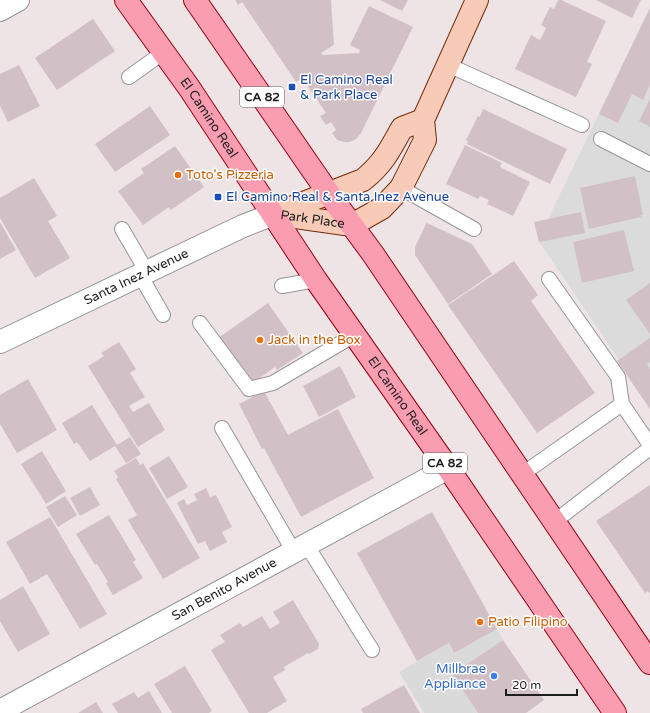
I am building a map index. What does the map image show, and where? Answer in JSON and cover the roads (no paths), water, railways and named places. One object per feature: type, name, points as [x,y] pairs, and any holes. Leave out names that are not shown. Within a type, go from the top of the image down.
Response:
[{"type":"main road","name":"El Camino Real","points":[[126,0],[190,89],[274,214],[316,280],[356,334],[615,713]]},
{"type":"main road","name":"CA 82","points":[[195,0],[352,225],[650,663]]},
{"type":"main road","points":[[423,120],[477,0]]},
{"type":"main road","name":"Park Place","points":[[423,120],[425,140],[401,188],[382,208],[352,225],[274,214],[363,180],[375,170],[389,153],[402,128],[423,120]]},
{"type":"street","points":[[0,10],[18,0]]},
{"type":"street","name":"Santa Inez Avenue","points":[[0,342],[243,226],[274,214]]},
{"type":"street","name":"San Benito Avenue","points":[[0,711],[448,468]]},
{"type":"lane","points":[[129,77],[164,52]]},
{"type":"lane","points":[[448,65],[582,125]]},
{"type":"lane","points":[[601,139],[650,164]]},
{"type":"lane","points":[[401,188],[474,229]]},
{"type":"lane","points":[[122,229],[163,315]]},
{"type":"lane","points":[[548,279],[618,377],[622,404],[650,447],[554,522]]},
{"type":"lane","points":[[282,286],[316,280]]},
{"type":"lane","points":[[200,323],[248,388],[273,383],[356,334]]},
{"type":"lane","points":[[521,475],[622,404]]},
{"type":"lane","points":[[222,428],[300,548],[372,650]]},
{"type":"place","name":"El Camino Real & Park Place","points":[[292,87]]},
{"type":"place","name":"Toto's Pizzeria","points":[[178,175]]},
{"type":"place","name":"El Camino Real & Santa Inez Avenue","points":[[218,197]]},
{"type":"place","name":"Jack in the Box","points":[[260,340]]},
{"type":"place","name":"Patio Filipino","points":[[480,622]]},
{"type":"place","name":"Millbrae Appliance","points":[[494,676]]}]
